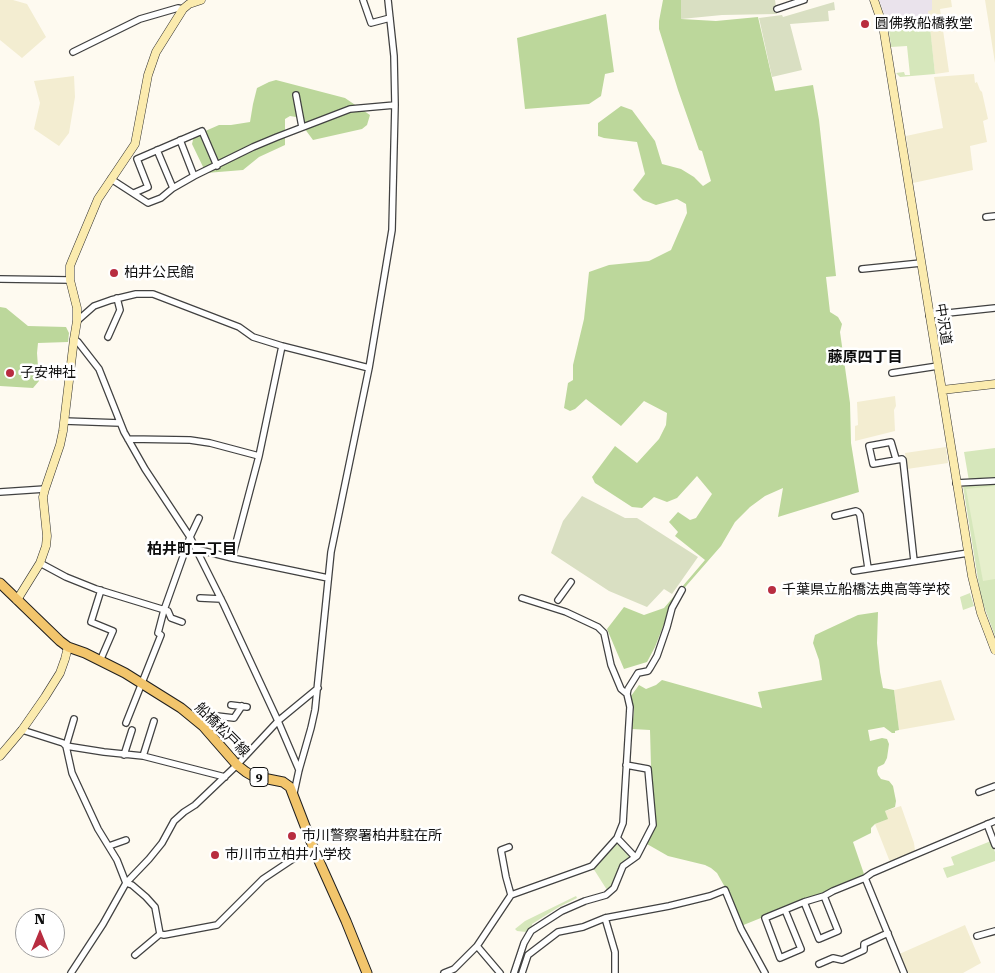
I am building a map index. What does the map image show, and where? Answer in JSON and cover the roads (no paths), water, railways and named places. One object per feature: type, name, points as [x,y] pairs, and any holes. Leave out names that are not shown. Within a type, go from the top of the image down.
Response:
[{"type":"main road","name":"船橋松戸線","points":[[0,583],[4,593],[17,600],[68,647],[125,672],[182,708],[246,772],[253,776],[283,782],[290,786],[294,793]]},
{"type":"main road","points":[[294,793],[313,847],[367,973]]},
{"type":"street","points":[[175,0],[180,8]]},
{"type":"street","points":[[73,52],[140,20],[201,0]]},
{"type":"street","points":[[364,0],[371,23],[390,18]]},
{"type":"street","points":[[294,793],[311,728],[318,688],[331,552],[369,368],[392,230],[395,105],[394,56],[388,0]]},
{"type":"street","points":[[777,9],[804,0]]},
{"type":"street","name":"中沢道","points":[[874,0],[883,26],[972,576],[981,613],[995,650]]},
{"type":"street","points":[[17,600],[40,563],[44,554],[47,536],[44,503],[45,489],[60,444],[77,321],[77,308],[70,280],[70,266],[98,199],[135,144],[152,62],[180,8]]},
{"type":"street","points":[[296,95],[302,127]]},
{"type":"street","points":[[111,179],[148,203],[161,198],[173,188],[194,176],[253,147],[302,127],[350,109],[395,105]]},
{"type":"street","points":[[134,193],[148,188],[137,159],[202,131],[217,166]]},
{"type":"street","points":[[180,140],[194,176]]},
{"type":"street","points":[[158,150],[173,188]]},
{"type":"street","points":[[986,218],[995,216]]},
{"type":"street","points":[[862,269],[921,263]]},
{"type":"street","points":[[0,279],[70,280]]},
{"type":"street","points":[[77,321],[94,306],[136,294],[152,294],[239,327],[253,337],[369,368]]},
{"type":"street","points":[[108,337],[120,310],[117,298]]},
{"type":"street","points":[[929,314],[995,308]]},
{"type":"street","points":[[74,339],[99,369],[120,424],[128,439],[145,469],[190,537],[221,599],[299,770]]},
{"type":"street","points":[[232,558],[259,456],[282,346]]},
{"type":"street","points":[[892,373],[938,366]]},
{"type":"street","points":[[942,390],[995,384]]},
{"type":"street","points":[[64,421],[120,424]]},
{"type":"street","points":[[128,439],[190,440],[210,443],[259,456]]},
{"type":"street","points":[[896,460],[891,442],[869,446],[873,464],[896,460],[902,458],[903,460],[914,561]]},
{"type":"street","points":[[956,483],[995,481]]},
{"type":"street","points":[[0,492],[45,489]]},
{"type":"street","points":[[834,516],[856,511],[860,515],[868,568]]},
{"type":"street","points":[[126,723],[161,635],[158,633],[164,610],[190,537],[199,518]]},
{"type":"street","points":[[196,549],[328,578]]},
{"type":"street","points":[[854,571],[968,553]]},
{"type":"street","points":[[40,563],[66,577],[168,611],[171,618],[182,622]]},
{"type":"street","points":[[558,600],[571,582]]},
{"type":"street","points":[[100,661],[113,631],[91,622],[101,590]]},
{"type":"street","points":[[444,973],[454,969],[477,946],[511,895],[592,866],[616,838],[623,823],[630,707],[627,694],[628,689],[638,673],[648,671],[657,656],[672,608],[682,590]]},
{"type":"street","points":[[200,598],[221,599]]},
{"type":"street","points":[[522,598],[566,612],[598,627],[604,633],[611,665],[621,689],[627,694]]},
{"type":"street","points":[[0,756],[46,698],[65,659],[68,647]]},
{"type":"street","points":[[71,973],[103,924],[126,883],[162,843],[174,821],[195,805],[225,777],[278,721],[318,688]]},
{"type":"street","points":[[195,719],[200,714],[234,718],[245,707],[231,705]]},
{"type":"street","points":[[74,719],[66,746],[72,773],[98,829],[117,860],[126,883]]},
{"type":"street","points":[[143,756],[154,721]]},
{"type":"street","points":[[22,730],[63,743],[66,746],[143,756],[225,777]]},
{"type":"street","points":[[124,754],[132,730]]},
{"type":"street","points":[[514,973],[524,943],[531,931],[562,912],[606,895],[614,888],[623,866],[638,856],[653,825],[648,769],[626,765]]},
{"type":"street","points":[[979,792],[995,786]]},
{"type":"street","points":[[785,910],[800,949],[780,958],[765,918],[804,902],[824,896],[906,858],[995,821]]},
{"type":"street","points":[[987,824],[995,845]]},
{"type":"street","points":[[616,838],[635,857]]},
{"type":"street","points":[[109,846],[126,840]]},
{"type":"street","points":[[135,955],[160,934],[164,935],[217,926],[263,879],[313,847]]},
{"type":"street","points":[[509,847],[501,850],[511,895]]},
{"type":"street","points":[[865,878],[904,973]]},
{"type":"street","points":[[126,883],[132,885],[154,907],[160,934]]},
{"type":"street","points":[[522,973],[528,955],[558,932],[583,927],[605,918],[710,896],[725,890],[762,972]]},
{"type":"street","points":[[804,902],[819,939],[838,931],[824,896]]},
{"type":"street","points":[[605,918],[615,952],[615,973]]},
{"type":"street","points":[[978,936],[995,931]]},
{"type":"street","points":[[819,964],[832,958],[842,960],[864,950],[864,944],[888,933]]},
{"type":"street","points":[[477,946],[500,973]]},
{"type":"place","name":"圓佛教船橋教堂","points":[[865,24]]},
{"type":"place","name":"柏井公民館","points":[[114,273]]},
{"type":"place","name":"子安神社","points":[[10,373]]},
{"type":"place","name":"千葉県立船橋法典高等学校","points":[[772,590]]},
{"type":"place","name":"市川警察署柏井駐在所","points":[[292,836]]},
{"type":"place","name":"市川市立柏井小学校","points":[[215,855]]},
{"type":"district","name":"藤原四丁目","points":[[865,358]]},
{"type":"district","name":"柏井町二丁目","points":[[192,550]]}]
